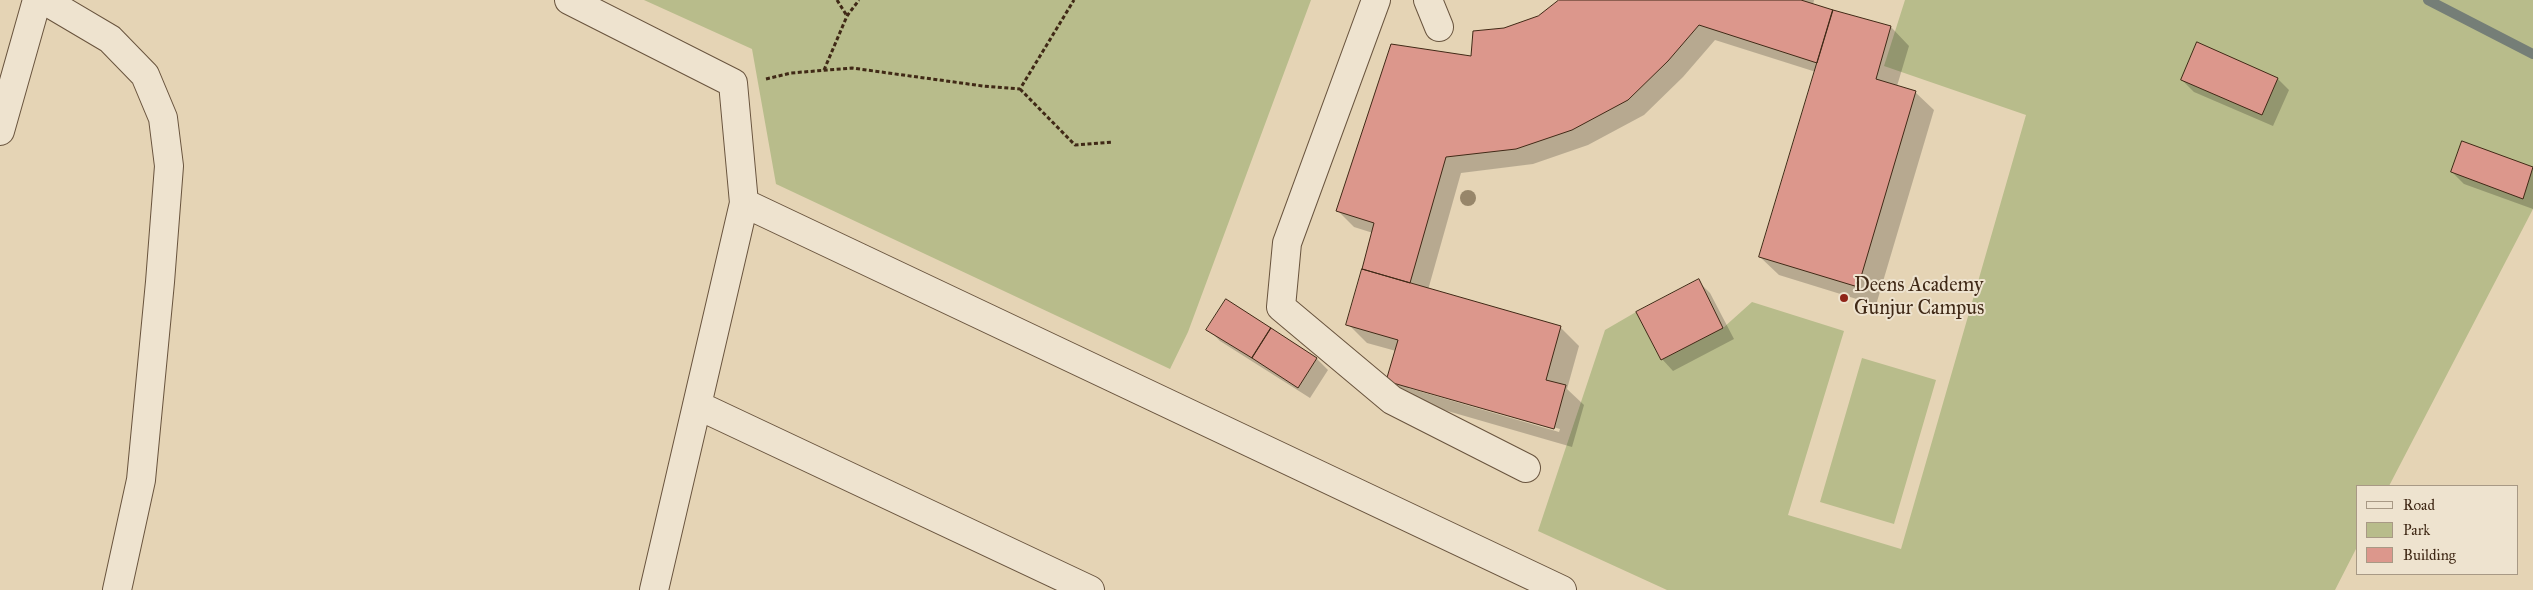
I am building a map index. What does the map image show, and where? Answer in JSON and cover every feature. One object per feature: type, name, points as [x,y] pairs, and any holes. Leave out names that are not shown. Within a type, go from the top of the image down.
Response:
[{"type":"street","points":[[0,131],[37,0]]},
{"type":"street","points":[[44,0],[110,39],[145,74],[164,118],[169,166],[158,302],[140,480],[117,590]]},
{"type":"street","points":[[569,0],[733,83],[734,87],[744,203],[654,590]]},
{"type":"street","points":[[1376,0],[1288,243],[1281,308],[1392,400],[1526,468]]},
{"type":"street","points":[[1428,0],[1439,27]]},
{"type":"street","points":[[744,203],[1562,590]]},
{"type":"street","points":[[696,405],[1090,590]]},
{"type":"path","points":[[836,0],[847,16]]},
{"type":"path","points":[[824,70],[847,16],[859,0]]},
{"type":"path","points":[[1020,89],[1074,0]]},
{"type":"path","points":[[734,87],[791,73],[852,68],[983,86],[1020,89],[1075,145],[1113,142]]},
{"type":"green space","points":[[644,0],[1311,0],[1188,332],[1170,369],[776,184],[752,49]]},
{"type":"green space","points":[[1905,0],[2533,0],[2533,209],[2390,485],[2356,485],[2356,549],[2335,590],[1667,590],[1538,531],[1605,330],[1636,312],[1661,360],[1723,328],[1752,302],[1844,331],[1788,515],[1901,549],[2026,115],[1884,66]]},
{"type":"green space","points":[[1862,358],[1936,380],[1894,524],[1820,502]]},
{"type":"building","points":[[1559,0],[1801,0],[1833,10],[1817,63],[1699,25],[1668,61],[1628,100],[1572,130],[1516,149],[1446,157],[1410,283],[1362,269],[1374,223],[1336,211],[1391,44],[1471,56],[1473,31],[1504,28],[1538,16]]},
{"type":"building","points":[[1833,10],[1891,26],[1876,79],[1916,91],[1858,287],[1759,257]]},
{"type":"building","points":[[2197,42],[2278,78],[2262,115],[2181,80]]},
{"type":"building","points":[[2462,141],[2533,167],[2523,199],[2451,172]]},
{"type":"building","points":[[1362,269],[1561,326],[1546,380],[1566,385],[1554,429],[1386,381],[1398,340],[1346,325]]},
{"type":"building","points":[[1699,279],[1723,328],[1661,360],[1636,312]]},
{"type":"building","points":[[1226,299],[1271,328],[1252,358],[1206,330]]},
{"type":"building","points":[[1271,328],[1317,358],[1298,388],[1252,358]]},
{"type":"waterway","points":[[2428,0],[2533,54]]},
{"type":"place","name":"Deens Academy Gunjur Campus","points":[[1844,298]]}]
